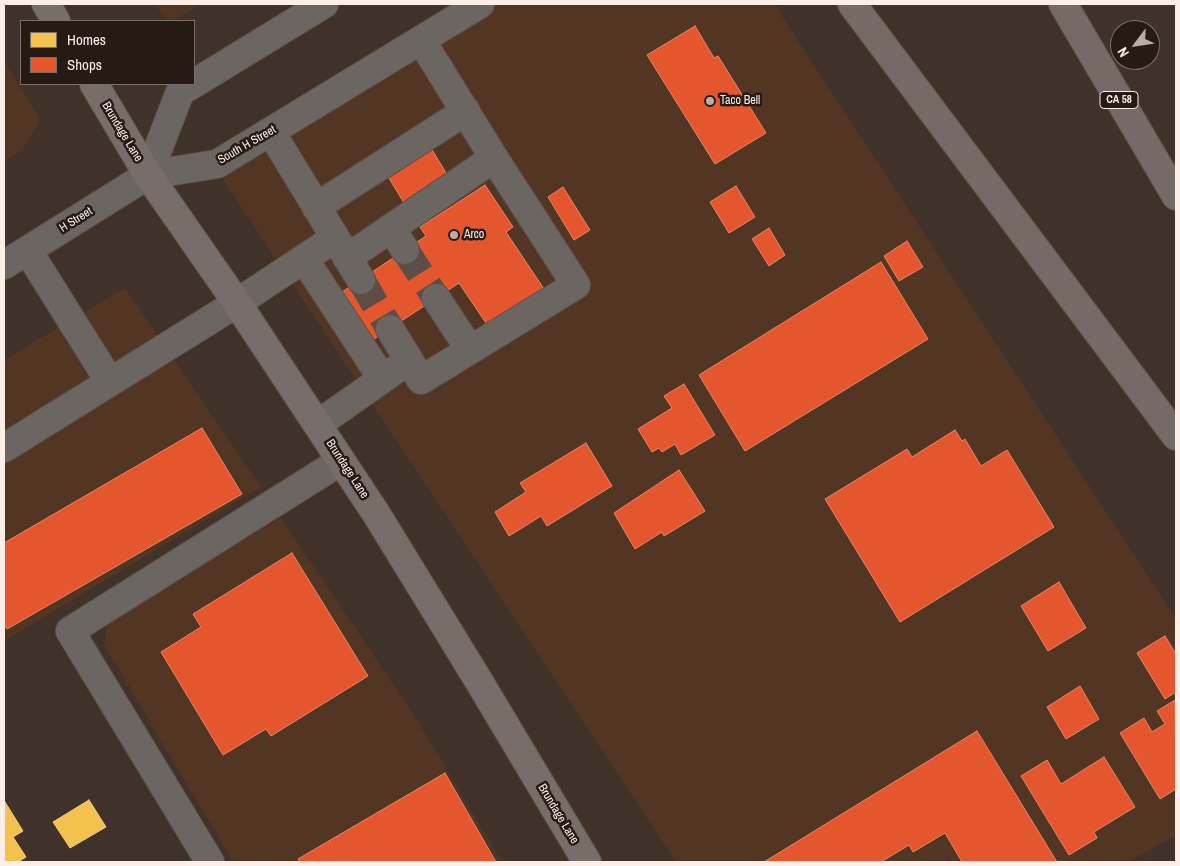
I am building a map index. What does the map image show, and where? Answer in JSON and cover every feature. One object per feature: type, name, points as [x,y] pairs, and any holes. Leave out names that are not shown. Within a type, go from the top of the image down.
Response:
[{"type":"highway","points":[[852,4],[1176,436]]},
{"type":"highway","name":"CA 58","points":[[1063,4],[1176,196]]},
{"type":"main road","points":[[46,4],[55,20]]},
{"type":"main road","name":"Brundage Lane","points":[[95,85],[148,175],[237,303],[377,515],[587,862]]},
{"type":"street","points":[[195,83],[322,4]]},
{"type":"street","name":"South H Street","points":[[148,175],[217,164],[480,4]]},
{"type":"street","points":[[390,329],[421,380],[576,285],[421,40]]},
{"type":"street","points":[[148,175],[180,92],[191,85]]},
{"type":"street","points":[[316,207],[466,110]]},
{"type":"street","points":[[271,132],[348,259]]},
{"type":"street","points":[[4,448],[237,303],[304,259],[348,259],[398,239],[494,158]]},
{"type":"street","name":"H Street","points":[[4,265],[148,175]]},
{"type":"street","points":[[28,251],[110,382]]},
{"type":"street","points":[[304,259],[382,378]]},
{"type":"street","points":[[436,298],[470,350]]},
{"type":"street","points":[[318,424],[409,360]]},
{"type":"street","points":[[210,862],[70,631],[341,461]]},
{"type":"shaded area","points":[[154,4],[201,4],[174,20],[167,20]]},
{"type":"shaded area","points":[[496,4],[774,4],[1176,619],[1176,835],[1128,862],[676,862],[214,166]]},
{"type":"shaded area","points":[[4,61],[41,120],[26,144],[18,153],[4,162]]},
{"type":"shaded area","points":[[125,288],[261,487],[4,641],[4,360]]},
{"type":"shaded area","points":[[281,518],[417,720],[502,862],[233,862],[104,644],[108,620]]},
{"type":"building: Homes","points":[[89,800],[106,827],[70,848],[53,822]]},
{"type":"building: Homes","points":[[5,802],[23,831],[13,837],[26,857],[18,862],[4,862]]},
{"type":"building: Shops","points":[[695,26],[714,58],[718,56],[766,133],[715,164],[647,55]]},
{"type":"building: Shops","points":[[431,148],[452,183],[409,211],[387,175]]},
{"type":"building: Shops","points":[[485,185],[513,227],[506,232],[544,289],[488,326],[459,283],[365,345],[333,298],[426,236],[420,227]]},
{"type":"building: Shops","points":[[736,186],[755,217],[729,233],[710,202]]},
{"type":"building: Shops","points":[[563,187],[590,230],[574,240],[548,197]]},
{"type":"building: Shops","points":[[769,228],[785,255],[769,266],[752,239]]},
{"type":"building: Shops","points":[[907,241],[923,267],[899,281],[884,256]]},
{"type":"building: Shops","points":[[881,262],[928,339],[745,451],[699,375]]},
{"type":"building: Shops","points":[[684,384],[715,435],[681,455],[675,444],[662,452],[659,448],[652,452],[638,429],[672,408],[664,396]]},
{"type":"building: Shops","points":[[202,428],[242,494],[7,629],[4,624],[4,543]]},
{"type":"building: Shops","points":[[955,430],[962,441],[965,439],[981,466],[1007,450],[1054,527],[900,622],[825,499],[907,449],[912,457]]},
{"type":"building: Shops","points":[[586,443],[612,486],[547,526],[541,516],[509,536],[495,512],[526,492],[520,483]]},
{"type":"building: Shops","points":[[679,470],[705,511],[664,536],[662,532],[635,549],[614,513]]},
{"type":"building: Shops","points":[[292,553],[368,676],[271,736],[266,729],[223,755],[161,652],[201,627],[193,614]]},
{"type":"building: Shops","points":[[1059,582],[1086,628],[1048,651],[1021,606]]},
{"type":"building: Shops","points":[[1165,636],[1176,654],[1176,692],[1165,699],[1137,653]]},
{"type":"building: Shops","points":[[1080,686],[1099,719],[1066,739],[1047,707]]},
{"type":"building: Shops","points":[[1175,700],[1176,789],[1160,799],[1120,733],[1144,718],[1152,732],[1165,724],[1157,711]]},
{"type":"building: Shops","points":[[977,731],[1057,862],[962,862],[945,833],[913,852],[909,845],[881,862],[764,862]]},
{"type":"building: Shops","points":[[1104,757],[1135,807],[1094,832],[1097,838],[1069,855],[1021,776],[1047,760],[1061,784]]},
{"type":"building: Shops","points":[[445,773],[496,862],[300,862],[298,859]]},
{"type":"tunnel","points":[[405,250],[436,298]]},
{"type":"tunnel","points":[[361,280],[390,329]]},
{"type":"place","name":"Taco Bell","points":[[710,101]]},
{"type":"place","name":"Arco","points":[[454,235]]}]
